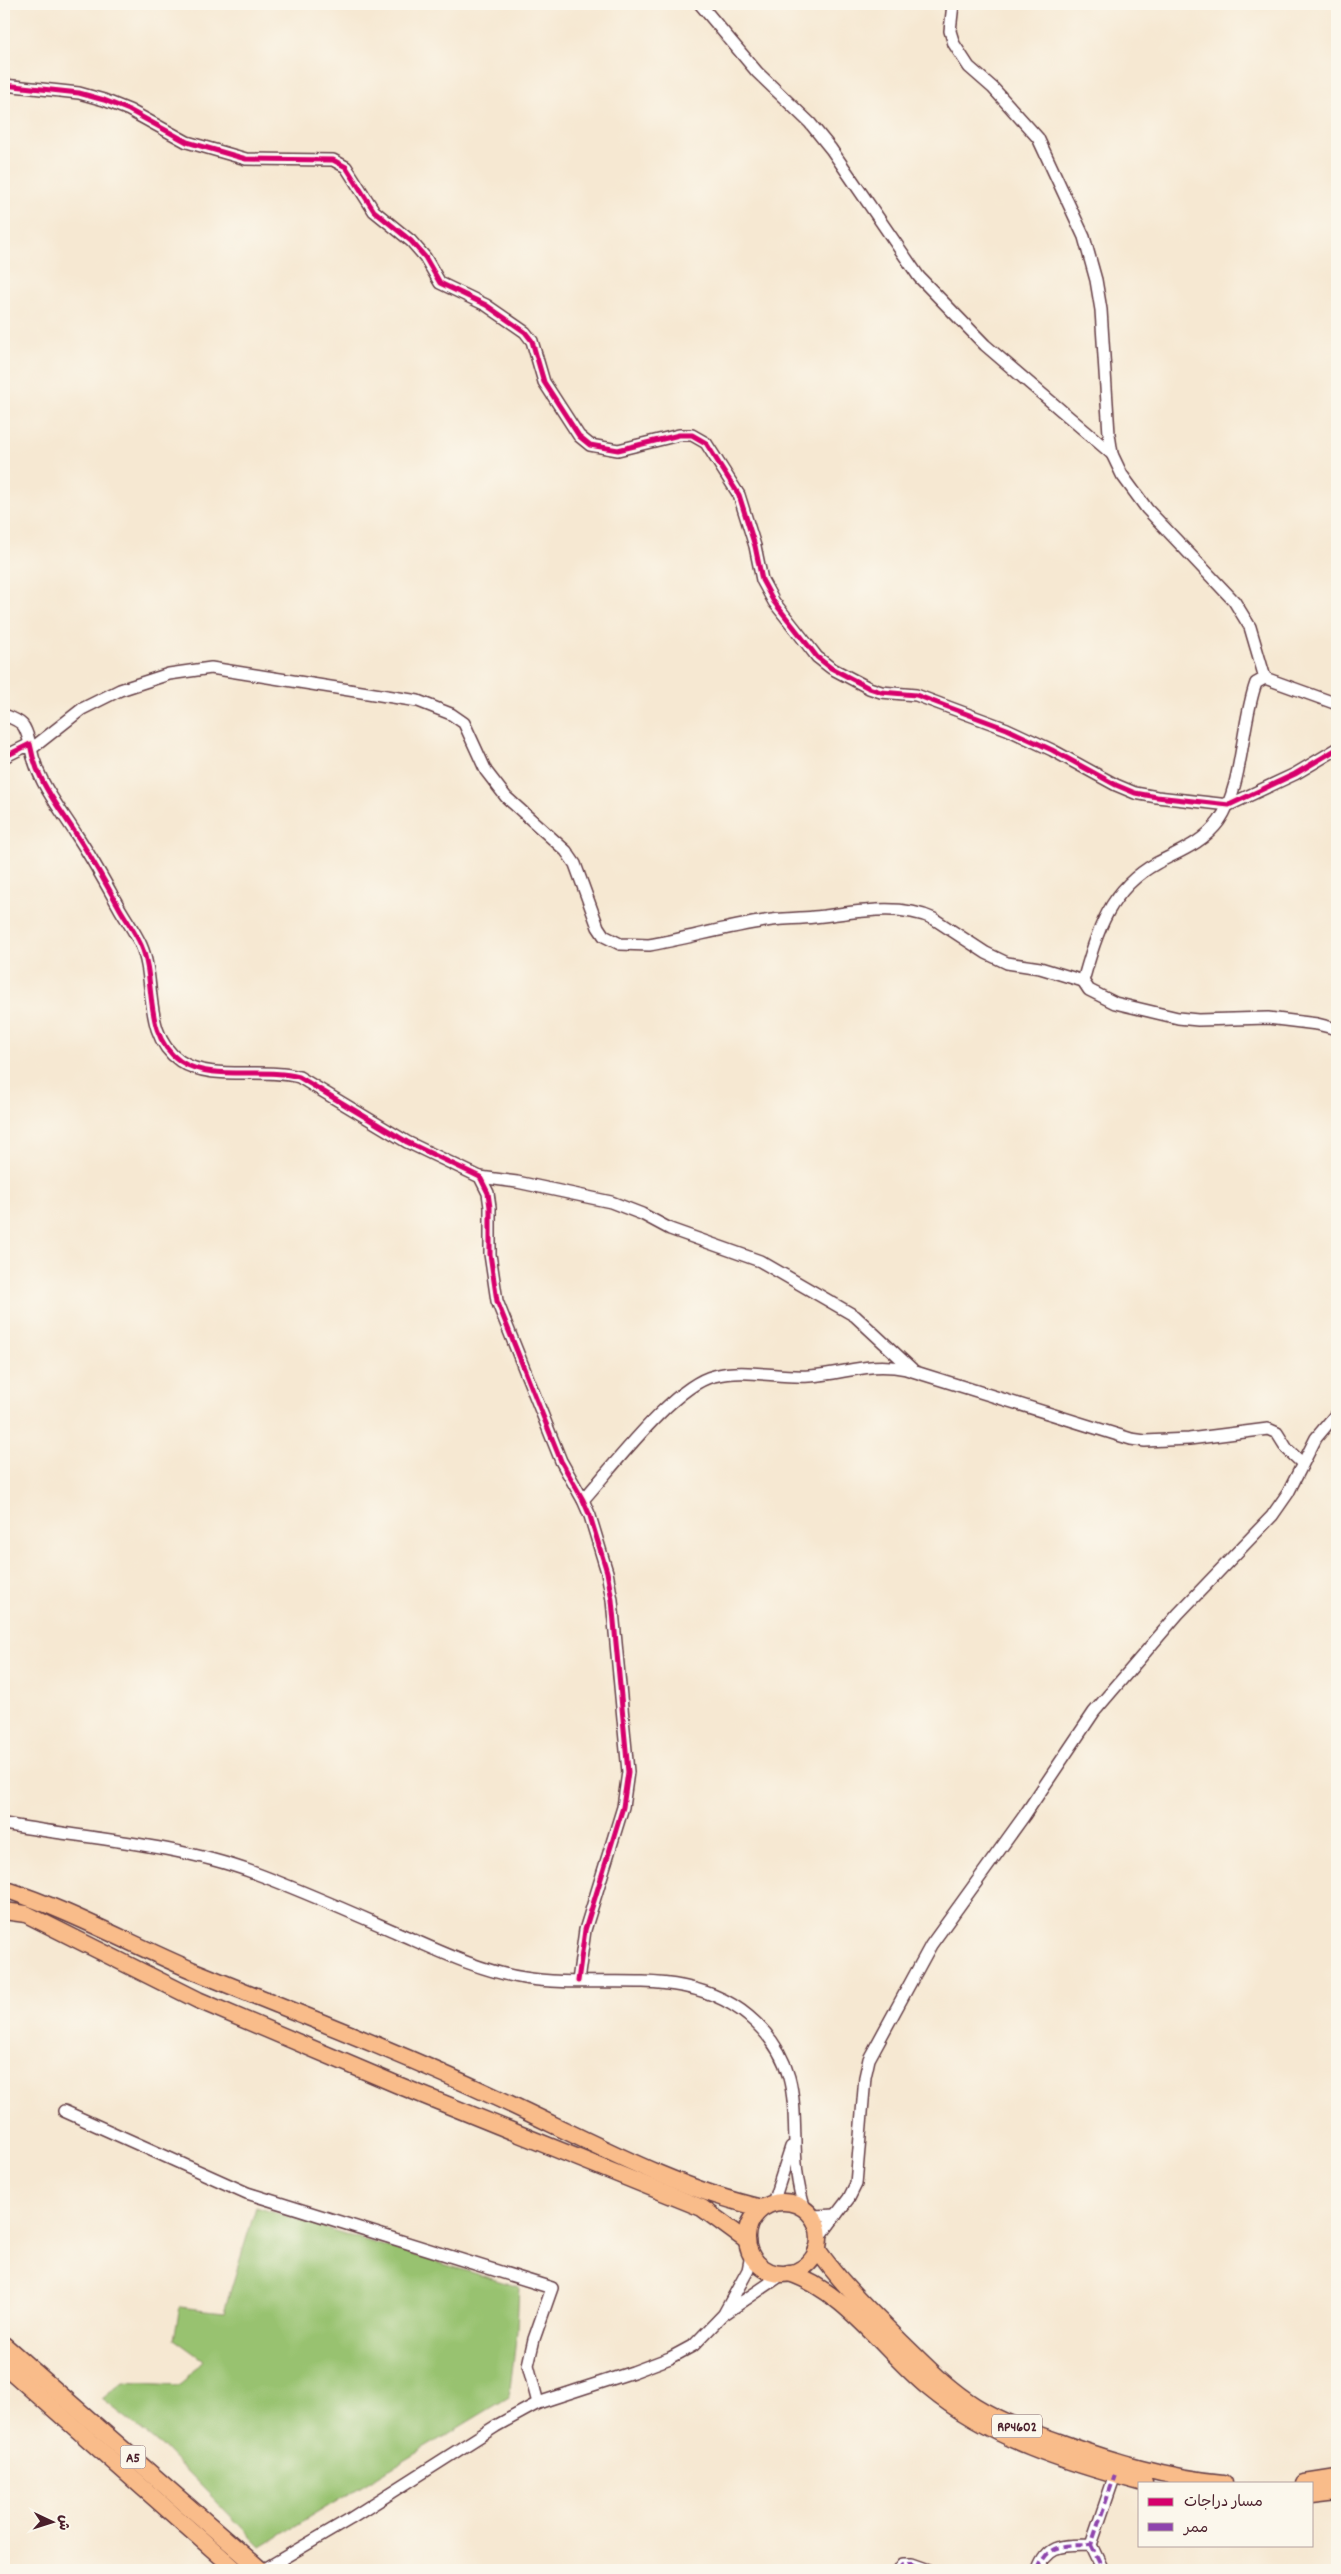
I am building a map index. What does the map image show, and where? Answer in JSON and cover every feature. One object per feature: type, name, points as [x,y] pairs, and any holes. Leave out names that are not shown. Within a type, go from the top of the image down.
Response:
[{"type":"highway","points":[[4,1889],[44,1902],[192,1970],[412,2058],[675,2181],[723,2200],[768,2206],[784,2202],[808,2213]]},
{"type":"highway","points":[[4,1904],[198,2000],[398,2085],[702,2208],[749,2248]]},
{"type":"highway","points":[[4,1911],[26,1914]]},
{"type":"highway","name":"RP4602","points":[[768,2206],[751,2222],[749,2248],[763,2268],[802,2278],[826,2293],[928,2387],[960,2412],[988,2429],[1115,2475],[1140,2482]]},
{"type":"highway","name":"RP4602","points":[[808,2213],[817,2227],[818,2244],[840,2282],[945,2386],[976,2407],[1002,2420],[1088,2452],[1168,2476],[1216,2482]]},
{"type":"highway","points":[[786,2274],[806,2264],[818,2244]]},
{"type":"highway","name":"A5","points":[[4,2345],[262,2570]]},
{"type":"highway","name":"A5","points":[[4,2365],[236,2570]]},
{"type":"highway","points":[[1312,2482],[1337,2478]]},
{"type":"highway","points":[[1314,2495],[1337,2492]]},
{"type":"street","points":[[700,4],[757,72],[810,123],[831,149],[918,277],[1002,360],[1112,454]]},
{"type":"street","points":[[953,4],[950,31],[954,44],[969,68],[993,88],[1038,138],[1084,237],[1102,310],[1108,434],[1112,454],[1122,475],[1147,509],[1234,601],[1250,627],[1265,678]]},
{"type":"street","points":[[4,86],[79,93],[104,100],[129,110],[188,142],[246,159],[333,160],[340,163],[357,182],[369,206],[411,241],[428,260],[440,283],[486,305],[525,332],[532,341],[544,382],[579,436],[590,445],[618,450],[679,435],[692,435],[706,443],[739,495],[755,546],[762,580],[774,602],[817,657],[831,668],[869,688],[881,692],[916,695],[1007,729],[1135,793],[1229,805],[1295,774],[1337,749]]},
{"type":"street","points":[[4,757],[30,744],[33,746],[38,744],[82,708],[120,690],[169,674],[211,668],[418,701],[450,714],[464,723],[486,771],[506,797],[558,842],[575,864],[601,933],[614,943],[649,946],[767,920],[815,917],[855,911],[904,912],[926,915],[986,954],[1007,963],[1040,968],[1083,981],[1089,990],[1115,1003],[1178,1018],[1198,1020],[1276,1019],[1316,1024],[1337,1029]]},
{"type":"street","points":[[1083,981],[1101,925],[1115,897],[1154,865],[1197,843],[1218,822],[1229,805],[1256,683],[1265,678],[1337,704]]},
{"type":"street","points":[[4,715],[19,721],[26,728],[36,772],[84,846],[138,939],[145,959],[153,1014],[172,1054],[188,1065],[202,1070],[280,1074],[299,1077],[407,1142],[480,1177],[517,1182],[611,1202],[642,1214],[670,1229],[760,1260],[855,1316],[915,1372]]},
{"type":"street","points":[[480,1177],[488,1193],[490,1207],[490,1262],[497,1301],[561,1461],[583,1500],[607,1572],[612,1600],[628,1772],[623,1807],[585,1930],[578,1981]]},
{"type":"street","points":[[583,1500],[657,1418],[681,1394],[703,1379],[731,1374],[808,1376],[880,1365],[915,1372],[1131,1439],[1145,1441],[1189,1439],[1268,1429],[1277,1433],[1287,1449],[1302,1464]]},
{"type":"street","points":[[818,2244],[849,2198],[856,2184],[864,2077],[869,2059],[931,1945],[1024,1816],[1094,1712],[1171,1621],[1272,1516],[1288,1493],[1316,1438],[1337,1413]]},
{"type":"street","name":"RP4602","points":[[4,1824],[171,1852],[226,1864],[274,1881],[484,1968],[526,1978],[654,1982],[687,1986],[714,1994],[744,2012],[765,2032],[783,2058],[794,2094],[793,2136],[798,2184],[808,2213]]},
{"type":"street","points":[[64,2111],[247,2193],[552,2288],[534,2339],[528,2365],[538,2402]]},
{"type":"street","name":"RP4602","points":[[768,2206],[786,2168],[793,2136]]},
{"type":"street","points":[[808,2213],[836,2215]]},
{"type":"street","points":[[723,2316],[748,2270],[749,2248]]},
{"type":"street","points":[[262,2570],[538,2402],[670,2358],[694,2345],[723,2316],[786,2274]]},
{"type":"street","points":[[1103,2570],[1091,2545],[1115,2475]]},
{"type":"street","points":[[1038,2570],[1051,2549],[1058,2546],[1091,2545]]},
{"type":"street","points":[[899,2570],[903,2564],[908,2563],[929,2570]]},
{"type":"green space","points":[[256,2207],[519,2287],[517,2331],[509,2397],[261,2547],[161,2445],[102,2399],[123,2382],[180,2385],[203,2360],[174,2339],[180,2307],[224,2312]]},
{"type":"marked path","points":[[1038,2570],[1047,2554],[1058,2547],[1091,2545],[1115,2475]]},
{"type":"marked path","points":[[1091,2545],[1103,2570]]},
{"type":"marked path","points":[[899,2570],[903,2564],[912,2564],[929,2570]]},
{"type":"cycle path","points":[[4,85],[79,93],[104,100],[129,110],[187,142],[246,159],[333,160],[346,167],[374,211],[411,241],[425,257],[440,283],[486,305],[525,332],[532,341],[544,382],[579,436],[590,445],[618,450],[679,435],[692,435],[706,443],[739,495],[755,546],[762,580],[774,602],[817,657],[831,668],[869,688],[881,692],[916,695],[1007,729],[1052,750],[1116,785],[1135,793],[1157,797],[1229,805],[1295,774],[1337,749]]},
{"type":"cycle path","points":[[4,757],[30,744],[37,769],[48,791],[88,852],[141,945],[146,959],[152,1007],[160,1037],[168,1050],[180,1061],[207,1071],[222,1073],[270,1073],[299,1077],[407,1142],[480,1177],[488,1193],[490,1207],[490,1254],[497,1301],[561,1461],[590,1516],[607,1572],[612,1600],[628,1772],[623,1807],[585,1930],[578,1981]]}]
